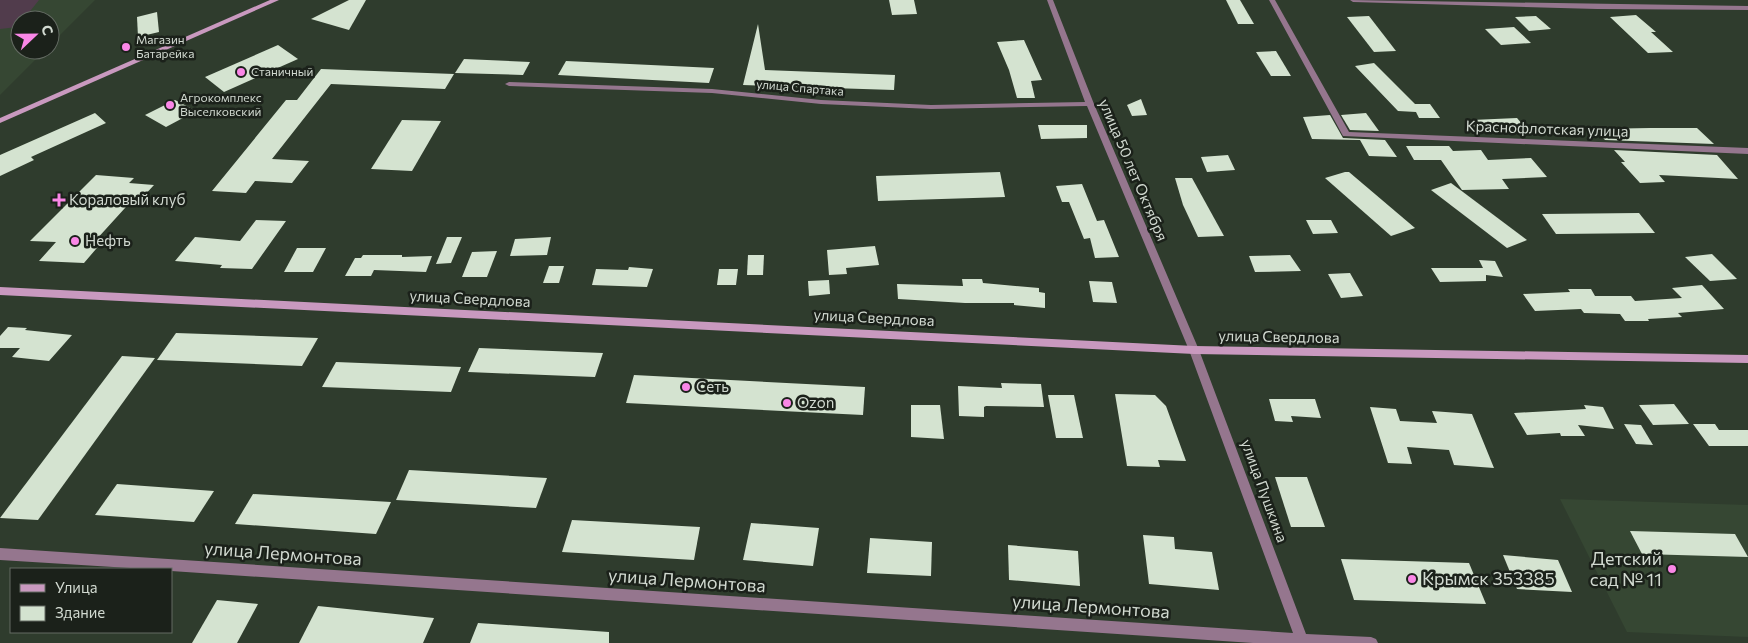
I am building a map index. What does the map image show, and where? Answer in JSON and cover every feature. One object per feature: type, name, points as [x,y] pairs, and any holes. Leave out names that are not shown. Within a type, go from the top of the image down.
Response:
[{"type":"main road","points":[[0,121],[276,0]]},
{"type":"main road","name":"улица Свердлова","points":[[0,291],[1194,350],[1748,359]]},
{"type":"street","name":"улица 50 лет Октября","points":[[1050,0],[1090,104],[1194,350]]},
{"type":"street","name":"Краснофлотская улица","points":[[1272,0],[1346,134],[1748,151]]},
{"type":"street","points":[[1353,0],[1597,7],[1748,8]]},
{"type":"street","name":"улица Спартака","points":[[509,84],[712,91],[821,102],[916,107],[1090,104]]},
{"type":"street","name":"улица Пушкина","points":[[1194,350],[1302,642]]},
{"type":"street","name":"улица Лермонтова","points":[[0,554],[1302,642],[1371,643]]},
{"type":"shaded area","points":[[0,0],[95,0],[60,35],[60,10],[10,10],[10,60],[35,60],[0,95]]},
{"type":"shaded area","points":[[0,0],[39,0],[31,10],[10,10],[10,28],[0,29]]},
{"type":"shaded area","name":"Детский сад № 11","points":[[1560,499],[1748,505],[1748,637],[1627,632]]},
{"type":"building","points":[[349,0],[366,0],[349,30],[311,19]]},
{"type":"building","points":[[889,0],[914,0],[917,14],[892,15]]},
{"type":"building","points":[[1226,0],[1240,0],[1254,24],[1238,24]]},
{"type":"building","points":[[157,12],[159,32],[138,37],[137,17]]},
{"type":"building","points":[[1636,15],[1656,32],[1651,32],[1673,52],[1648,53],[1610,17]]},
{"type":"building","points":[[1369,16],[1396,51],[1374,52],[1347,17]]},
{"type":"building","points":[[1536,16],[1551,29],[1529,31],[1515,17]]},
{"type":"building","points":[[758,24],[765,70],[895,75],[894,90],[743,85]]},
{"type":"building","points":[[1514,27],[1531,43],[1501,45],[1485,29]]},
{"type":"building","points":[[1024,40],[1042,80],[1031,81],[1035,98],[1017,98],[1009,70],[997,42]]},
{"type":"building","points":[[278,45],[298,59],[224,92],[205,77]]},
{"type":"building","points":[[1276,51],[1291,76],[1271,76],[1256,52]]},
{"type":"building","points":[[464,59],[530,62],[523,75],[455,73]]},
{"type":"building","points":[[566,61],[714,68],[709,83],[558,75]]},
{"type":"building","points":[[1374,63],[1415,104],[1430,104],[1440,118],[1419,118],[1416,112],[1398,111],[1355,66]]},
{"type":"building","points":[[321,69],[454,74],[445,89],[331,84],[272,159],[309,161],[292,183],[255,181],[246,193],[212,191],[286,100],[297,100]]},
{"type":"building","points":[[1141,99],[1147,115],[1132,116],[1127,105]]},
{"type":"building","points":[[175,100],[196,111],[166,127],[145,115]]},
{"type":"building","points":[[95,113],[106,123],[31,157],[34,160],[0,176],[0,155]]},
{"type":"building","points":[[1366,113],[1379,131],[1350,130],[1341,115]]},
{"type":"building","points":[[1330,115],[1343,138],[1385,140],[1397,157],[1369,156],[1360,140],[1312,139],[1303,117]]},
{"type":"building","points":[[1517,118],[1530,133],[1472,131],[1472,120]]},
{"type":"building","points":[[402,120],[441,121],[412,171],[371,169]]},
{"type":"building","points":[[1038,125],[1087,125],[1087,138],[1041,139]]},
{"type":"building","points":[[1697,128],[1714,144],[1605,140],[1595,129]]},
{"type":"building","points":[[1406,146],[1449,146],[1453,151],[1481,150],[1488,160],[1531,158],[1547,177],[1502,179],[1509,189],[1462,190],[1441,160],[1414,160]]},
{"type":"building","points":[[1614,150],[1717,155],[1738,179],[1659,175],[1665,182],[1640,183],[1621,162],[1625,162]]},
{"type":"building","points":[[1228,155],[1235,170],[1207,172],[1201,157]]},
{"type":"building","points":[[1000,172],[1005,197],[878,201],[876,176]]},
{"type":"building","points":[[1349,172],[1415,228],[1391,236],[1325,178]]},
{"type":"building","points":[[96,175],[134,178],[129,183],[154,185],[142,198],[135,197],[95,241],[102,242],[84,263],[39,261],[56,242],[30,241]]},
{"type":"building","points":[[1175,178],[1192,178],[1224,236],[1198,237],[1183,205]]},
{"type":"building","points":[[1451,183],[1527,240],[1507,248],[1431,190]]},
{"type":"building","points":[[1082,184],[1097,221],[1104,220],[1119,257],[1095,258],[1090,238],[1084,239],[1069,202],[1062,202],[1056,186]]},
{"type":"building","points":[[1639,213],[1655,233],[1556,234],[1542,214]]},
{"type":"building","points":[[256,220],[286,221],[252,269],[220,268],[222,265],[175,261],[195,237],[240,241]]},
{"type":"building","points":[[1306,220],[1331,220],[1338,233],[1313,234]]},
{"type":"building","points":[[447,237],[462,237],[451,263],[436,264]]},
{"type":"building","points":[[551,237],[547,255],[510,256],[515,239]]},
{"type":"building","points":[[875,246],[879,265],[846,268],[847,274],[829,275],[827,250]]},
{"type":"building","points":[[297,248],[326,248],[313,272],[284,272]]},
{"type":"building","points":[[497,251],[487,277],[462,277],[472,252]]},
{"type":"building","points":[[1712,254],[1737,279],[1710,281],[1685,257]]},
{"type":"building","points":[[363,255],[432,256],[426,272],[374,270],[371,276],[345,276],[355,258],[361,258]]},
{"type":"building","points":[[748,255],[764,255],[763,275],[747,275]]},
{"type":"building","points":[[1290,255],[1301,271],[1255,272],[1249,256]]},
{"type":"building","points":[[1479,260],[1495,261],[1503,277],[1486,275],[1486,281],[1440,282],[1431,268],[1483,268]]},
{"type":"building","points":[[549,266],[564,266],[559,283],[543,283]]},
{"type":"building","points":[[629,267],[653,269],[647,287],[592,285],[596,269],[628,270]]},
{"type":"building","points":[[719,269],[738,269],[736,285],[717,285]]},
{"type":"building","points":[[1350,273],[1363,296],[1341,298],[1328,274]]},
{"type":"building","points":[[962,279],[982,279],[983,283],[1039,288],[1039,292],[1045,293],[1045,308],[1014,305],[1014,303],[965,303],[898,299],[897,284],[963,286]]},
{"type":"building","points":[[829,280],[830,294],[809,296],[808,281]]},
{"type":"building","points":[[1089,281],[1112,282],[1117,303],[1093,302]]},
{"type":"building","points":[[1702,285],[1724,309],[1678,313],[1682,317],[1648,319],[1649,321],[1625,321],[1620,314],[1584,313],[1581,309],[1535,311],[1523,294],[1570,292],[1568,289],[1591,289],[1595,296],[1631,296],[1635,301],[1682,298],[1672,288]]},
{"type":"building","points":[[8,327],[72,335],[49,361],[12,357],[20,348],[0,348],[0,336]]},
{"type":"building","points":[[176,333],[318,338],[302,366],[157,360]]},
{"type":"building","points":[[479,348],[603,353],[595,377],[468,372]]},
{"type":"building","points":[[122,356],[155,358],[38,520],[0,518]]},
{"type":"building","points":[[336,362],[461,367],[451,392],[322,387]]},
{"type":"building","points":[[634,375],[865,387],[863,415],[626,403]]},
{"type":"building","points":[[1001,383],[1041,384],[1044,407],[986,406],[984,407],[984,417],[959,416],[958,386],[1002,388]]},
{"type":"building","points":[[1115,394],[1155,395],[1166,406],[1186,461],[1158,460],[1160,467],[1127,466]]},
{"type":"building","points":[[1048,395],[1074,395],[1083,438],[1056,438]]},
{"type":"building","points":[[1269,399],[1315,399],[1321,418],[1291,416],[1293,422],[1275,421]]},
{"type":"building","points":[[1674,404],[1689,424],[1653,425],[1639,405]]},
{"type":"building","points":[[911,405],[940,405],[944,439],[911,437]]},
{"type":"building","points":[[1584,405],[1603,407],[1614,429],[1578,425],[1585,436],[1561,436],[1560,433],[1527,435],[1514,413],[1586,409]]},
{"type":"building","points":[[1370,407],[1396,409],[1400,421],[1437,423],[1432,411],[1472,414],[1494,468],[1454,465],[1449,450],[1407,447],[1412,464],[1388,463]]},
{"type":"building","points":[[1624,424],[1641,425],[1653,445],[1636,444]]},
{"type":"building","points":[[1693,424],[1715,424],[1719,430],[1748,430],[1748,446],[1709,446]]},
{"type":"building","points":[[409,470],[547,478],[536,508],[396,500]]},
{"type":"building","points":[[1275,477],[1307,477],[1325,527],[1291,527]]},
{"type":"building","points":[[117,484],[214,491],[194,522],[95,515]]},
{"type":"building","points":[[253,494],[391,502],[376,534],[235,524]]},
{"type":"building","points":[[572,520],[700,527],[694,560],[562,552]]},
{"type":"building","points":[[751,523],[819,528],[813,566],[743,560]]},
{"type":"building","points":[[1630,531],[1735,534],[1748,557],[1642,554]]},
{"type":"building","points":[[1143,535],[1174,537],[1175,549],[1212,552],[1219,590],[1149,584]]},
{"type":"building","points":[[870,538],[932,542],[931,576],[867,573]]},
{"type":"building","points":[[1008,545],[1078,551],[1080,586],[1009,580]]},
{"type":"building","points":[[1503,555],[1558,560],[1572,592],[1517,589]]},
{"type":"building","points":[[1341,559],[1469,563],[1486,604],[1354,600]]},
{"type":"building","points":[[217,600],[258,604],[237,643],[192,643]]},
{"type":"building","points":[[318,606],[434,618],[423,643],[299,643]]},
{"type":"building","points":[[478,623],[609,632],[609,643],[470,643]]},
{"type":"place","name":"Магазин Батарейка","points":[[126,47]]},
{"type":"place","name":"Станичный","points":[[241,72]]},
{"type":"place","name":"Агрокомплекс Выселковский","points":[[170,105]]},
{"type":"place","name":"Кораловый клуб","points":[[59,200]]},
{"type":"place","name":"Нефть","points":[[75,241]]},
{"type":"place","name":"Сеть","points":[[686,387]]},
{"type":"place","name":"Ozon","points":[[787,403]]},
{"type":"place","name":"Детский сад № 11","points":[[1672,569]]},
{"type":"place","name":"Крымск 353385","points":[[1412,579]]}]
